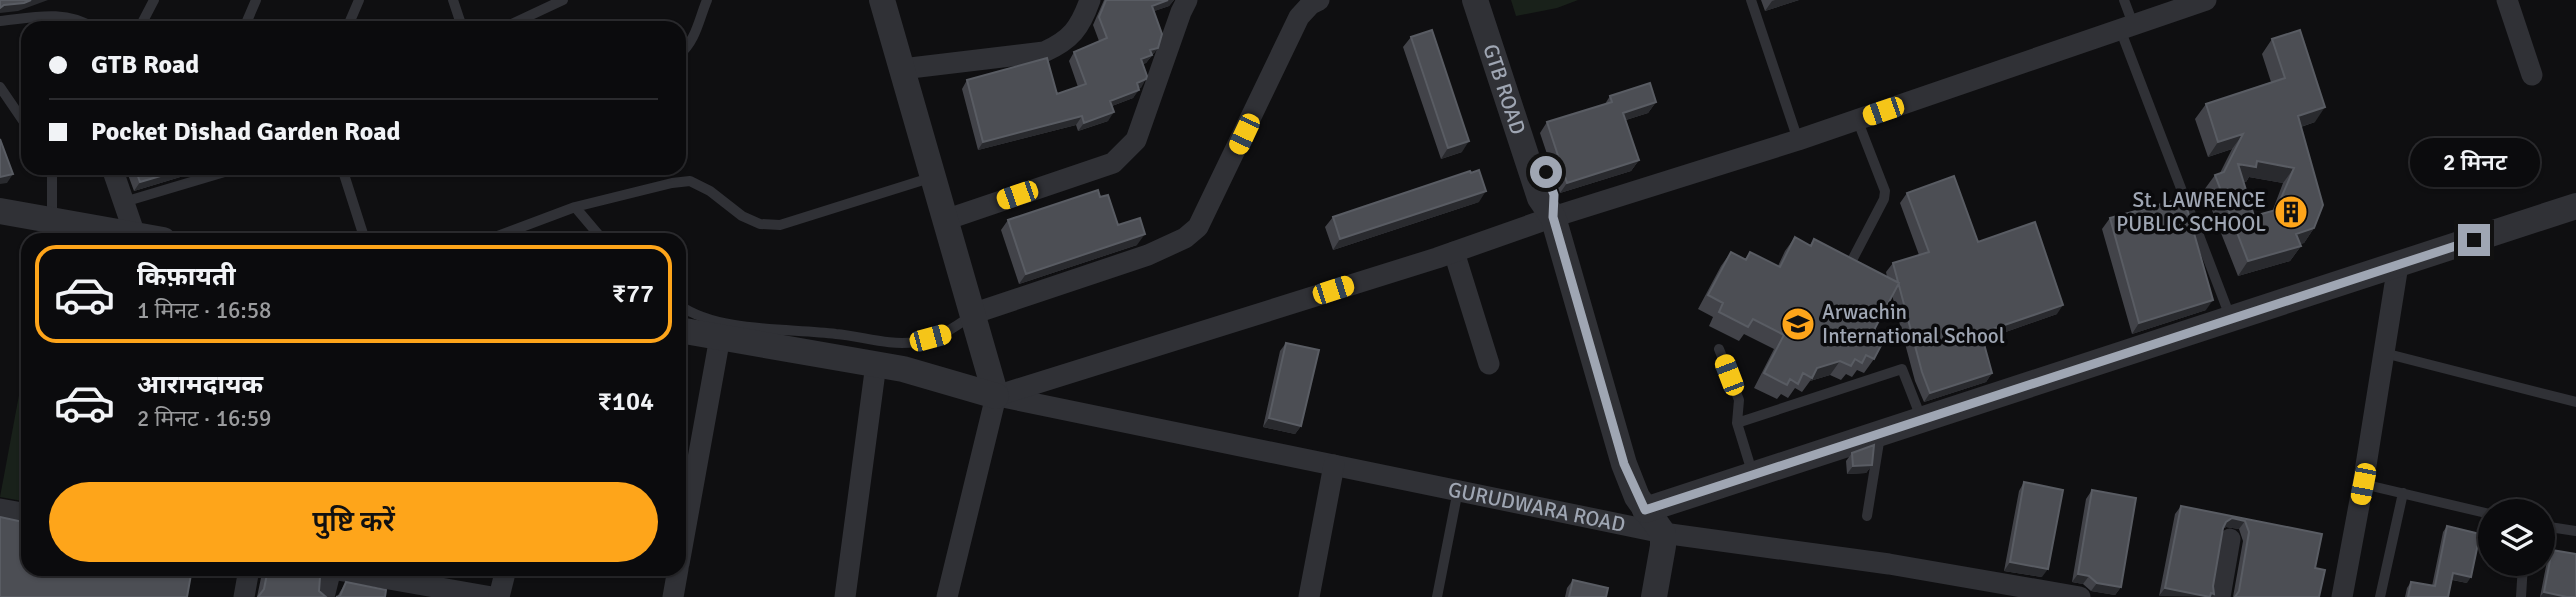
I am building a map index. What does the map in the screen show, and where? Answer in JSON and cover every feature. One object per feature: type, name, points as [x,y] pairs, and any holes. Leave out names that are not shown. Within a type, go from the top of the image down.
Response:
[{"type":"street","points":[[882,0],[996,396],[947,597]]},
{"type":"street","points":[[902,69],[1044,52],[1064,43],[1083,22],[1090,0]]},
{"type":"street","points":[[945,220],[1113,163],[1125,153],[1136,140],[1187,0]]},
{"type":"street","points":[[972,314],[1148,255],[1185,238],[1198,227],[1299,17],[1311,4],[1319,0]]},
{"type":"street","name":"GTB ROAD","points":[[1475,0],[1540,198],[1553,217],[1624,464],[1645,510],[1662,533]]},
{"type":"street","name":"GTB ROAD","points":[[1487,0],[1554,195],[1553,217]]},
{"type":"street","points":[[686,331],[903,369],[996,396],[1798,140],[2206,0]]},
{"type":"street","points":[[2507,0],[2532,75]]},
{"type":"street","points":[[114,175],[134,233]]},
{"type":"street","points":[[1645,510],[2576,206]]},
{"type":"street","points":[[0,211],[124,233]]},
{"type":"street","points":[[1454,252],[1489,364]]},
{"type":"street","points":[[2342,597],[2398,265]]},
{"type":"street","points":[[686,527],[720,337]]},
{"type":"street","points":[[845,597],[876,364]]},
{"type":"street","name":"GURUDWARA ROAD","points":[[996,396],[1662,533],[1889,564],[2027,593],[2080,597]]},
{"type":"street","points":[[1309,597],[1334,465]]},
{"type":"street","points":[[0,509],[21,513]]},
{"type":"street","points":[[1654,597],[1663,547],[1662,533]]},
{"type":"street","points":[[2220,597],[2230,539]]},
{"type":"street","points":[[244,597],[248,576]]},
{"type":"street","points":[[324,597],[329,576]]},
{"type":"street","points":[[352,576],[389,588],[492,597]]},
{"type":"street","points":[[499,597],[504,576]]},
{"type":"street","points":[[673,597],[677,576]]},
{"type":"lane","points":[[143,21],[154,0]]},
{"type":"lane","points":[[247,21],[256,0]]},
{"type":"lane","points":[[350,21],[359,0]]},
{"type":"lane","points":[[453,0],[461,21]]},
{"type":"lane","points":[[518,21],[563,0]]},
{"type":"lane","points":[[686,48],[694,36],[707,0]]},
{"type":"lane","points":[[1751,0],[1798,140]]},
{"type":"lane","points":[[2124,0],[2127,27],[2231,319]]},
{"type":"lane","points":[[0,22],[37,16],[83,21]]},
{"type":"lane","points":[[0,87],[21,118]]},
{"type":"lane","points":[[1848,268],[1884,199],[1885,191],[1857,119]]},
{"type":"lane","points":[[52,175],[52,220]]},
{"type":"lane","points":[[124,202],[215,175]]},
{"type":"lane","points":[[344,175],[363,233]]},
{"type":"lane","points":[[506,233],[575,207],[672,183],[690,181],[710,191],[741,216],[760,224],[780,225],[933,177]]},
{"type":"lane","points":[[575,207],[597,233]]},
{"type":"lane","points":[[686,310],[722,322],[914,343],[946,334],[972,314]]},
{"type":"lane","points":[[1719,349],[1739,400],[1737,423],[1754,475]]},
{"type":"lane","points":[[2384,353],[2576,402]]},
{"type":"lane","points":[[1737,423],[1902,369],[1922,420]]},
{"type":"lane","points":[[1867,516],[1881,433]]},
{"type":"lane","points":[[2363,484],[2478,511]]},
{"type":"lane","points":[[1437,597],[1458,490]]},
{"type":"lane","points":[[2380,597],[2403,493]]},
{"type":"lane","points":[[2555,528],[2576,531]]},
{"type":"lane","points":[[2521,597],[2522,576]]},
{"type":"shaded area","points":[[1511,0],[1578,0],[1557,8],[1516,16]]},
{"type":"shaded area","points":[[21,384],[21,501],[0,497]]},
{"type":"building","points":[[0,0],[31,0],[0,8]]},
{"type":"building","points":[[1106,0],[1168,0],[1152,6],[1162,34],[1158,48],[1150,50],[1152,55],[1141,59],[1147,76],[1137,83],[1139,90],[1110,101],[1114,112],[1084,123],[1082,116],[983,142],[967,80],[1047,58],[1057,94],[1086,84],[1074,52],[1107,38],[1099,17]]},
{"type":"building","points":[[1432,30],[1469,141],[1448,148],[1411,37]]},
{"type":"building","points":[[2300,30],[2325,107],[2298,116],[2323,205],[2314,228],[2296,234],[2301,246],[2248,261],[2215,175],[2224,172],[2243,134],[2218,142],[2206,104],[2285,78],[2272,39]],"holes":[[[2257,161],[2294,168],[2276,210],[2254,216],[2238,164],[2256,167]]]},
{"type":"building","points":[[1650,83],[1656,102],[1623,113],[1639,160],[1567,183],[1547,122],[1612,102],[1610,96]]},
{"type":"building","points":[[0,139],[13,174],[0,177]]},
{"type":"building","points":[[1479,170],[1486,191],[1340,239],[1333,217]]},
{"type":"building","points":[[138,175],[164,175],[140,182]]},
{"type":"building","points":[[1954,176],[1978,242],[2035,222],[2063,305],[1981,333],[1992,373],[1930,393],[1893,263],[1929,252],[1907,193]]},
{"type":"building","points":[[1098,190],[1100,197],[1108,195],[1118,225],[1140,218],[1145,234],[1026,274],[1008,220]]},
{"type":"building","points":[[2184,198],[2213,300],[2139,323],[2110,218]]},
{"type":"building","points":[[1795,237],[1811,246],[1814,239],[1899,283],[1874,330],[1886,336],[1874,359],[1866,355],[1862,363],[1855,359],[1851,366],[1840,361],[1817,368],[1812,378],[1803,373],[1798,384],[1790,379],[1787,385],[1764,373],[1784,335],[1753,319],[1748,327],[1719,312],[1723,303],[1708,295],[1731,252],[1746,260],[1750,252],[1780,267]]},
{"type":"building","points":[[1286,343],[1319,350],[1301,426],[1269,418]]},
{"type":"building","points":[[1874,445],[1872,465],[1853,466],[1852,453]]},
{"type":"building","points":[[2024,482],[2063,490],[2048,569],[2010,562]]},
{"type":"building","points":[[2092,490],[2136,498],[2121,587],[2097,583],[2089,576],[2078,574]]},
{"type":"building","points":[[2181,506],[2322,534],[2315,568],[2325,570],[2319,597],[2235,597],[2239,591],[2249,532],[2245,521],[2232,518],[2223,528],[2214,594],[2211,593],[2210,597],[2165,588]]},
{"type":"building","points":[[0,517],[21,522],[21,576],[191,576],[187,597],[0,597]]},
{"type":"building","points":[[2447,526],[2478,534],[2471,577],[2453,573],[2448,597],[2408,597],[2411,582],[2435,586]]},
{"type":"building","points":[[2555,550],[2576,554],[2576,597],[2544,592],[2547,576],[2555,576]]},
{"type":"building","points":[[267,576],[320,577],[319,591],[326,597],[258,597],[264,589]]},
{"type":"building","points":[[1573,580],[1608,588],[1606,597],[1569,597]]},
{"type":"building","points":[[346,582],[386,590],[385,597],[336,597],[340,596]]},
{"type":"place","name":"St. LAWRENCE PUBLIC SCHOOL","points":[[2291,212]]},
{"type":"place","name":"Arwachin International School","points":[[1798,324]]},
{"type":"route","points":[[1546,172],[1554,195],[1553,217],[1624,464],[1645,510],[2474,240]]}]
